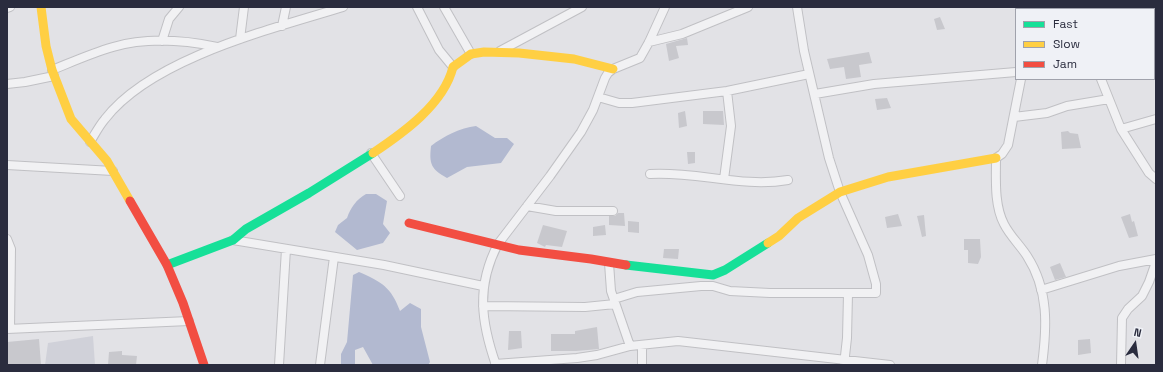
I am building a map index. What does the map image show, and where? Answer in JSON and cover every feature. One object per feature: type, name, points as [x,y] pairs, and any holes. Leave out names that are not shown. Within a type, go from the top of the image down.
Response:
[{"type":"street","points":[[41,7],[46,46],[53,73],[71,119],[107,161],[167,265],[189,321],[204,365]]},
{"type":"street","points":[[162,41],[169,20],[179,7]]},
{"type":"street","points":[[240,39],[244,7]]},
{"type":"street","points":[[282,26],[286,7]]},
{"type":"street","points":[[90,142],[106,118],[142,85],[217,47],[343,7]]},
{"type":"street","points":[[417,7],[439,50],[453,67]]},
{"type":"street","points":[[444,7],[471,54]]},
{"type":"street","points":[[499,52],[582,7]]},
{"type":"street","points":[[665,7],[640,58],[613,69],[605,78],[598,97],[581,132],[498,244],[492,255],[483,286],[483,306],[486,334],[496,365],[597,355],[630,346],[642,346],[661,342],[690,341],[844,362],[890,365]]},
{"type":"street","points":[[649,42],[682,34],[748,7]]},
{"type":"street","points":[[483,306],[585,307],[615,301],[659,289],[713,286],[730,291],[875,294],[877,289],[868,254],[840,192],[829,158],[809,74],[797,7]]},
{"type":"street","points":[[7,84],[53,73],[112,47],[128,43],[183,41],[217,47]]},
{"type":"street","points":[[167,265],[233,240],[246,229],[310,193],[399,136],[436,100],[450,79],[453,67],[471,54],[499,52],[574,59],[613,69]]},
{"type":"street","points":[[814,94],[874,84],[1015,72]]},
{"type":"street","points":[[598,97],[619,103],[632,104],[727,90],[809,74]]},
{"type":"street","points":[[409,223],[535,254],[598,260],[609,263],[713,275],[725,270],[779,236],[798,218],[840,192],[882,179],[996,158],[1002,154],[1008,145],[1021,80]]},
{"type":"street","points":[[1101,80],[1121,129],[1149,173],[1156,179]]},
{"type":"street","points":[[724,179],[731,126],[727,90]]},
{"type":"street","points":[[1014,117],[1047,113],[1067,106],[1109,99]]},
{"type":"street","points":[[1121,129],[1156,119]]},
{"type":"street","points":[[371,153],[400,196]]},
{"type":"street","points":[[996,158],[996,190],[1001,216],[1004,224],[1028,257],[1041,290],[1047,325],[1042,365]]},
{"type":"street","points":[[7,165],[113,171]]},
{"type":"street","points":[[650,174],[683,174],[740,182],[768,183],[788,180]]},
{"type":"street","points":[[527,206],[556,211],[613,211]]},
{"type":"street","points":[[7,239],[11,249],[8,329],[189,321]]},
{"type":"street","points":[[233,240],[410,270],[483,286]]},
{"type":"street","points":[[279,365],[286,249]]},
{"type":"street","points":[[320,365],[334,257]]},
{"type":"street","points":[[1041,290],[1119,266],[1156,259]]},
{"type":"street","points":[[1121,365],[1122,318],[1128,309],[1142,296],[1156,262]]},
{"type":"street","points":[[609,263],[611,291],[630,346]]},
{"type":"street","points":[[713,275],[713,286]]},
{"type":"street","points":[[844,362],[848,294]]},
{"type":"street","points":[[642,346],[642,365]]},
{"type":"shaded area","points":[[93,336],[95,365],[45,365],[48,343]]},
{"type":"water","points":[[476,126],[495,138],[507,138],[514,144],[501,163],[467,167],[447,178],[437,172],[431,162],[431,146],[452,133]]},
{"type":"water","points":[[366,194],[376,194],[387,201],[383,224],[390,233],[383,243],[357,250],[335,232],[338,225],[347,218],[354,204]]},
{"type":"water","points":[[359,272],[385,286],[393,296],[400,311],[410,303],[421,309],[421,327],[430,362],[428,365],[373,365],[363,347],[355,350],[355,365],[341,365],[341,354],[347,342],[353,275]]},
{"type":"building","points":[[940,17],[945,29],[937,30],[934,19]]},
{"type":"building","points":[[687,38],[688,45],[676,46],[679,58],[669,61],[666,44]]},
{"type":"building","points":[[869,52],[872,63],[859,65],[861,77],[846,79],[844,67],[830,69],[827,59]]},
{"type":"building","points":[[887,98],[891,108],[877,110],[875,99]]},
{"type":"building","points":[[685,111],[687,126],[679,128],[678,113]]},
{"type":"building","points":[[703,111],[723,111],[724,125],[703,124]]},
{"type":"building","points":[[1068,131],[1070,133],[1078,134],[1081,148],[1062,149],[1061,132]]},
{"type":"building","points":[[687,152],[695,152],[695,163],[688,164]]},
{"type":"building","points":[[618,213],[624,213],[625,226],[609,225],[609,216],[615,216]]},
{"type":"building","points":[[898,214],[902,226],[887,228],[885,217]]},
{"type":"building","points":[[1130,214],[1132,222],[1134,221],[1138,236],[1129,238],[1121,217]]},
{"type":"building","points":[[924,215],[926,236],[922,237],[917,216]]},
{"type":"building","points":[[628,221],[639,222],[639,233],[628,232]]},
{"type":"building","points":[[543,225],[567,231],[562,247],[546,245],[545,247],[537,243]]},
{"type":"building","points":[[605,225],[606,235],[593,236],[593,227]]},
{"type":"building","points":[[964,239],[980,239],[981,257],[978,264],[968,263],[968,250],[964,250]]},
{"type":"building","points":[[664,249],[679,249],[678,259],[663,258]]},
{"type":"building","points":[[1060,263],[1066,277],[1055,280],[1050,267]]},
{"type":"building","points":[[597,327],[599,349],[551,351],[551,334],[575,334],[575,331]]},
{"type":"building","points":[[509,331],[521,331],[522,348],[508,350]]},
{"type":"building","points":[[39,339],[41,365],[7,365],[7,342]]},
{"type":"building","points":[[1090,339],[1091,353],[1078,355],[1078,340]]},
{"type":"building","points":[[122,351],[122,355],[137,356],[136,365],[108,365],[109,352]]},
{"type":"traffic: fast","points":[[167,265],[233,240],[246,229],[309,193],[373,153]]},
{"type":"traffic: fast","points":[[626,265],[713,275],[725,270],[768,243]]},
{"type":"traffic: slow","points":[[41,7],[46,46],[52,70],[71,119],[107,161],[130,201]]},
{"type":"traffic: slow","points":[[373,153],[409,127],[432,105],[441,93],[453,67],[471,54],[484,52],[519,53],[574,59],[613,69]]},
{"type":"traffic: slow","points":[[768,243],[779,236],[798,218],[840,192],[888,177],[996,158]]},
{"type":"traffic: jam","points":[[130,201],[167,265],[183,303],[204,365]]},
{"type":"traffic: jam","points":[[409,223],[519,250],[626,265]]}]
